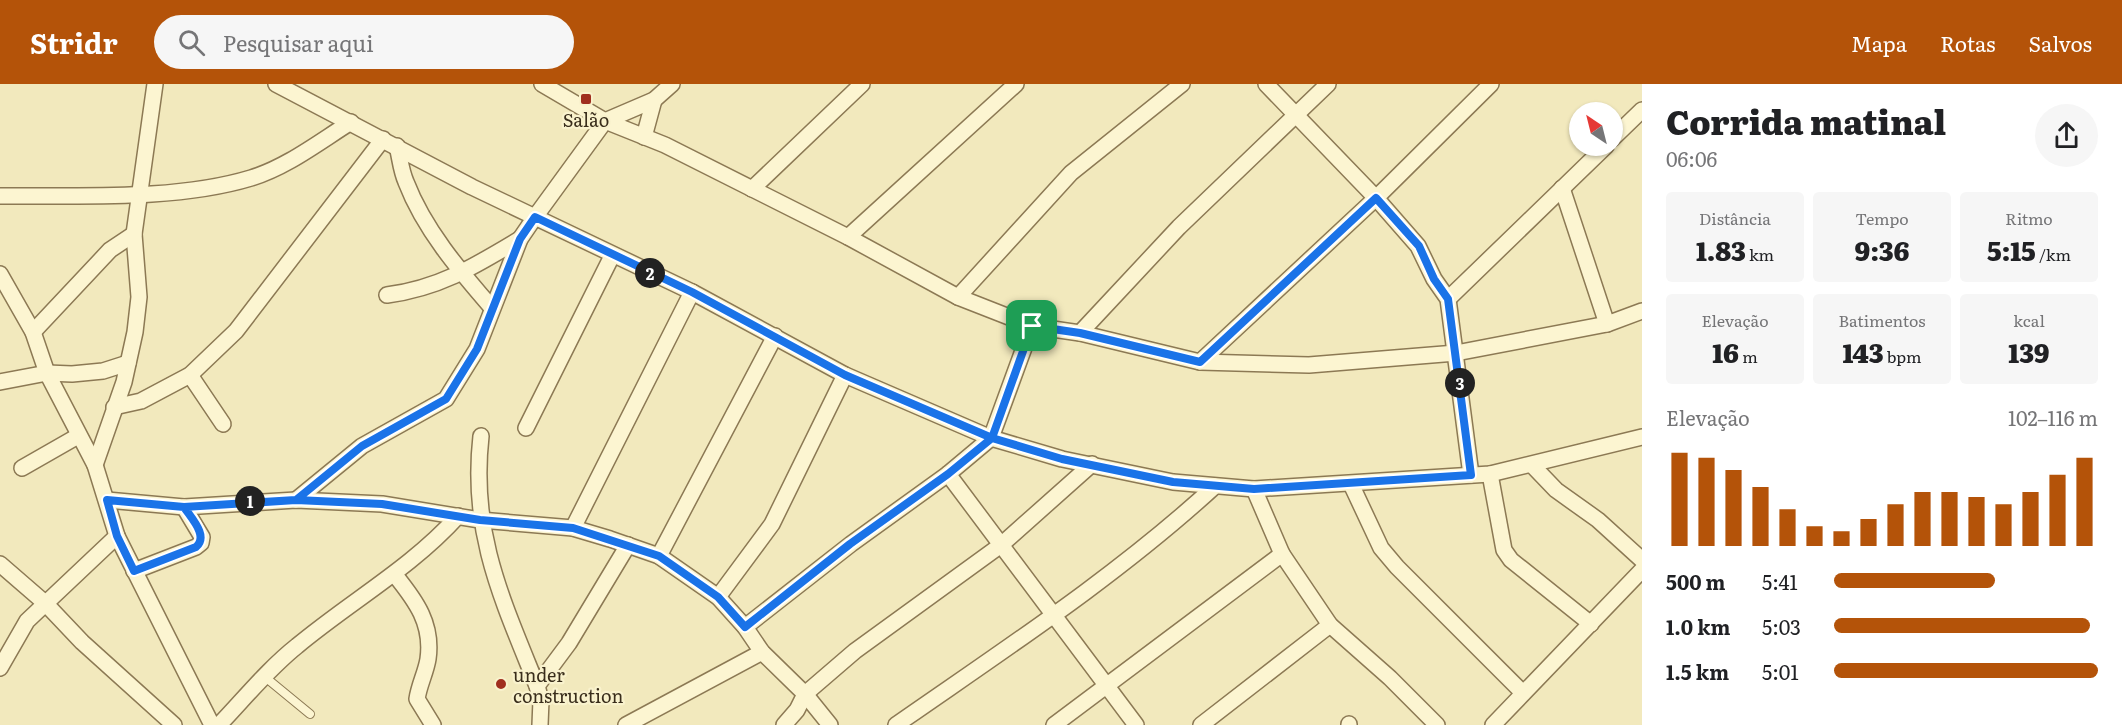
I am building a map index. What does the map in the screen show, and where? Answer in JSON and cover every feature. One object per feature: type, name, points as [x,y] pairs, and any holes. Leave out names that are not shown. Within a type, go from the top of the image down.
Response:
[{"type":"street","points":[[95,465],[124,382],[139,297],[134,234],[155,84]]},
{"type":"street","points":[[276,84],[612,256],[692,292],[845,375],[992,438],[1062,459],[1148,477],[1254,489],[1490,474],[1642,437]]},
{"type":"street","points":[[296,500],[362,446],[446,399],[477,349],[520,239],[535,217],[604,121],[654,100],[672,84]]},
{"type":"street","points":[[752,189],[862,84]]},
{"type":"street","points":[[848,237],[1016,84]]},
{"type":"street","points":[[958,297],[1071,173],[1182,84]]},
{"type":"street","points":[[1266,84],[1419,246],[1434,279],[1448,299],[1471,475]]},
{"type":"street","points":[[1080,333],[1179,227],[1328,84]]},
{"type":"street","points":[[1200,362],[1376,198],[1491,84]]},
{"type":"street","points":[[546,85],[604,121],[644,137],[752,189],[848,237],[958,297],[1032,326],[1080,333],[1200,362],[1309,365],[1456,353],[1607,324],[1642,310]]},
{"type":"street","points":[[644,137],[654,100]]},
{"type":"street","points":[[1623,128],[1642,110]]},
{"type":"street","points":[[0,196],[140,194],[217,186],[252,178],[285,164],[351,123]]},
{"type":"street","points":[[390,143],[423,219],[463,274],[492,308]]},
{"type":"street","points":[[114,406],[141,401],[189,375],[236,331],[390,143]]},
{"type":"street","points":[[1448,299],[1595,156]]},
{"type":"street","points":[[1563,188],[1607,324]]},
{"type":"street","points":[[33,332],[110,250],[134,234]]},
{"type":"street","points":[[387,295],[409,292],[463,274],[520,239]]},
{"type":"street","points":[[526,428],[612,256]]},
{"type":"street","points":[[0,274],[33,332],[47,373],[95,465],[117,536],[212,725]]},
{"type":"street","points":[[573,528],[692,292]]},
{"type":"street","points":[[745,627],[850,544],[948,474],[992,438],[1032,326]]},
{"type":"street","points":[[659,556],[775,336]]},
{"type":"street","points":[[0,382],[47,373],[72,374],[103,371],[128,363]]},
{"type":"street","points":[[189,375],[223,424]]},
{"type":"street","points":[[718,597],[772,524],[845,375]]},
{"type":"street","points":[[22,468],[78,435]]},
{"type":"street","points":[[481,436],[480,520],[493,575],[537,686],[541,700],[540,725]]},
{"type":"street","points":[[784,725],[797,710],[805,694],[855,651],[1001,546],[1092,464]]},
{"type":"street","points":[[1532,465],[1556,490],[1598,520],[1642,560]]},
{"type":"street","points":[[948,474],[1136,725]]},
{"type":"street","points":[[1490,474],[1504,550],[1510,560],[1591,624]]},
{"type":"street","points":[[1351,483],[1381,548],[1397,567],[1523,693]]},
{"type":"street","points":[[897,725],[1054,615],[1174,523],[1215,486]]},
{"type":"street","points":[[1254,489],[1282,554],[1330,625],[1390,678],[1437,725]]},
{"type":"street","points":[[107,500],[184,507],[296,500],[382,504],[480,520],[573,528],[628,545],[659,556],[718,597],[745,627],[762,652],[805,694],[830,725]]},
{"type":"street","points":[[134,571],[201,543],[202,537],[184,507]]},
{"type":"street","points":[[219,725],[294,648],[341,610],[395,575],[440,536],[458,516]]},
{"type":"street","points":[[0,668],[5,648],[27,621],[117,536]]},
{"type":"street","points":[[537,686],[569,643],[628,545]]},
{"type":"street","points":[[1053,725],[1282,554]]},
{"type":"street","points":[[0,564],[45,603],[82,642],[174,725]]},
{"type":"street","points":[[1493,725],[1642,570]]},
{"type":"street","points":[[395,575],[418,603],[429,634],[428,659],[417,699],[433,725]]},
{"type":"street","points":[[1201,725],[1330,625]]},
{"type":"street","points":[[626,725],[762,652]]},
{"type":"lane","points":[[265,676],[310,714]]},
{"type":"place","name":"Salão","points":[[586,99]]},
{"type":"place","name":"under construction","points":[[501,684]]},
{"type":"route","points":[[1032,326],[992,438],[948,474],[850,544],[745,627],[718,597],[659,556],[573,528],[480,520],[382,504],[296,500],[184,507],[107,500],[117,536],[134,571],[201,543],[202,537],[184,507],[254,501],[296,500],[362,446],[446,399],[477,349],[520,239],[535,217],[612,256],[692,292],[845,375],[992,438],[1062,459],[1173,482],[1254,489],[1471,475],[1448,299],[1434,279],[1419,246],[1376,198],[1200,362],[1080,333],[1032,326]]}]
